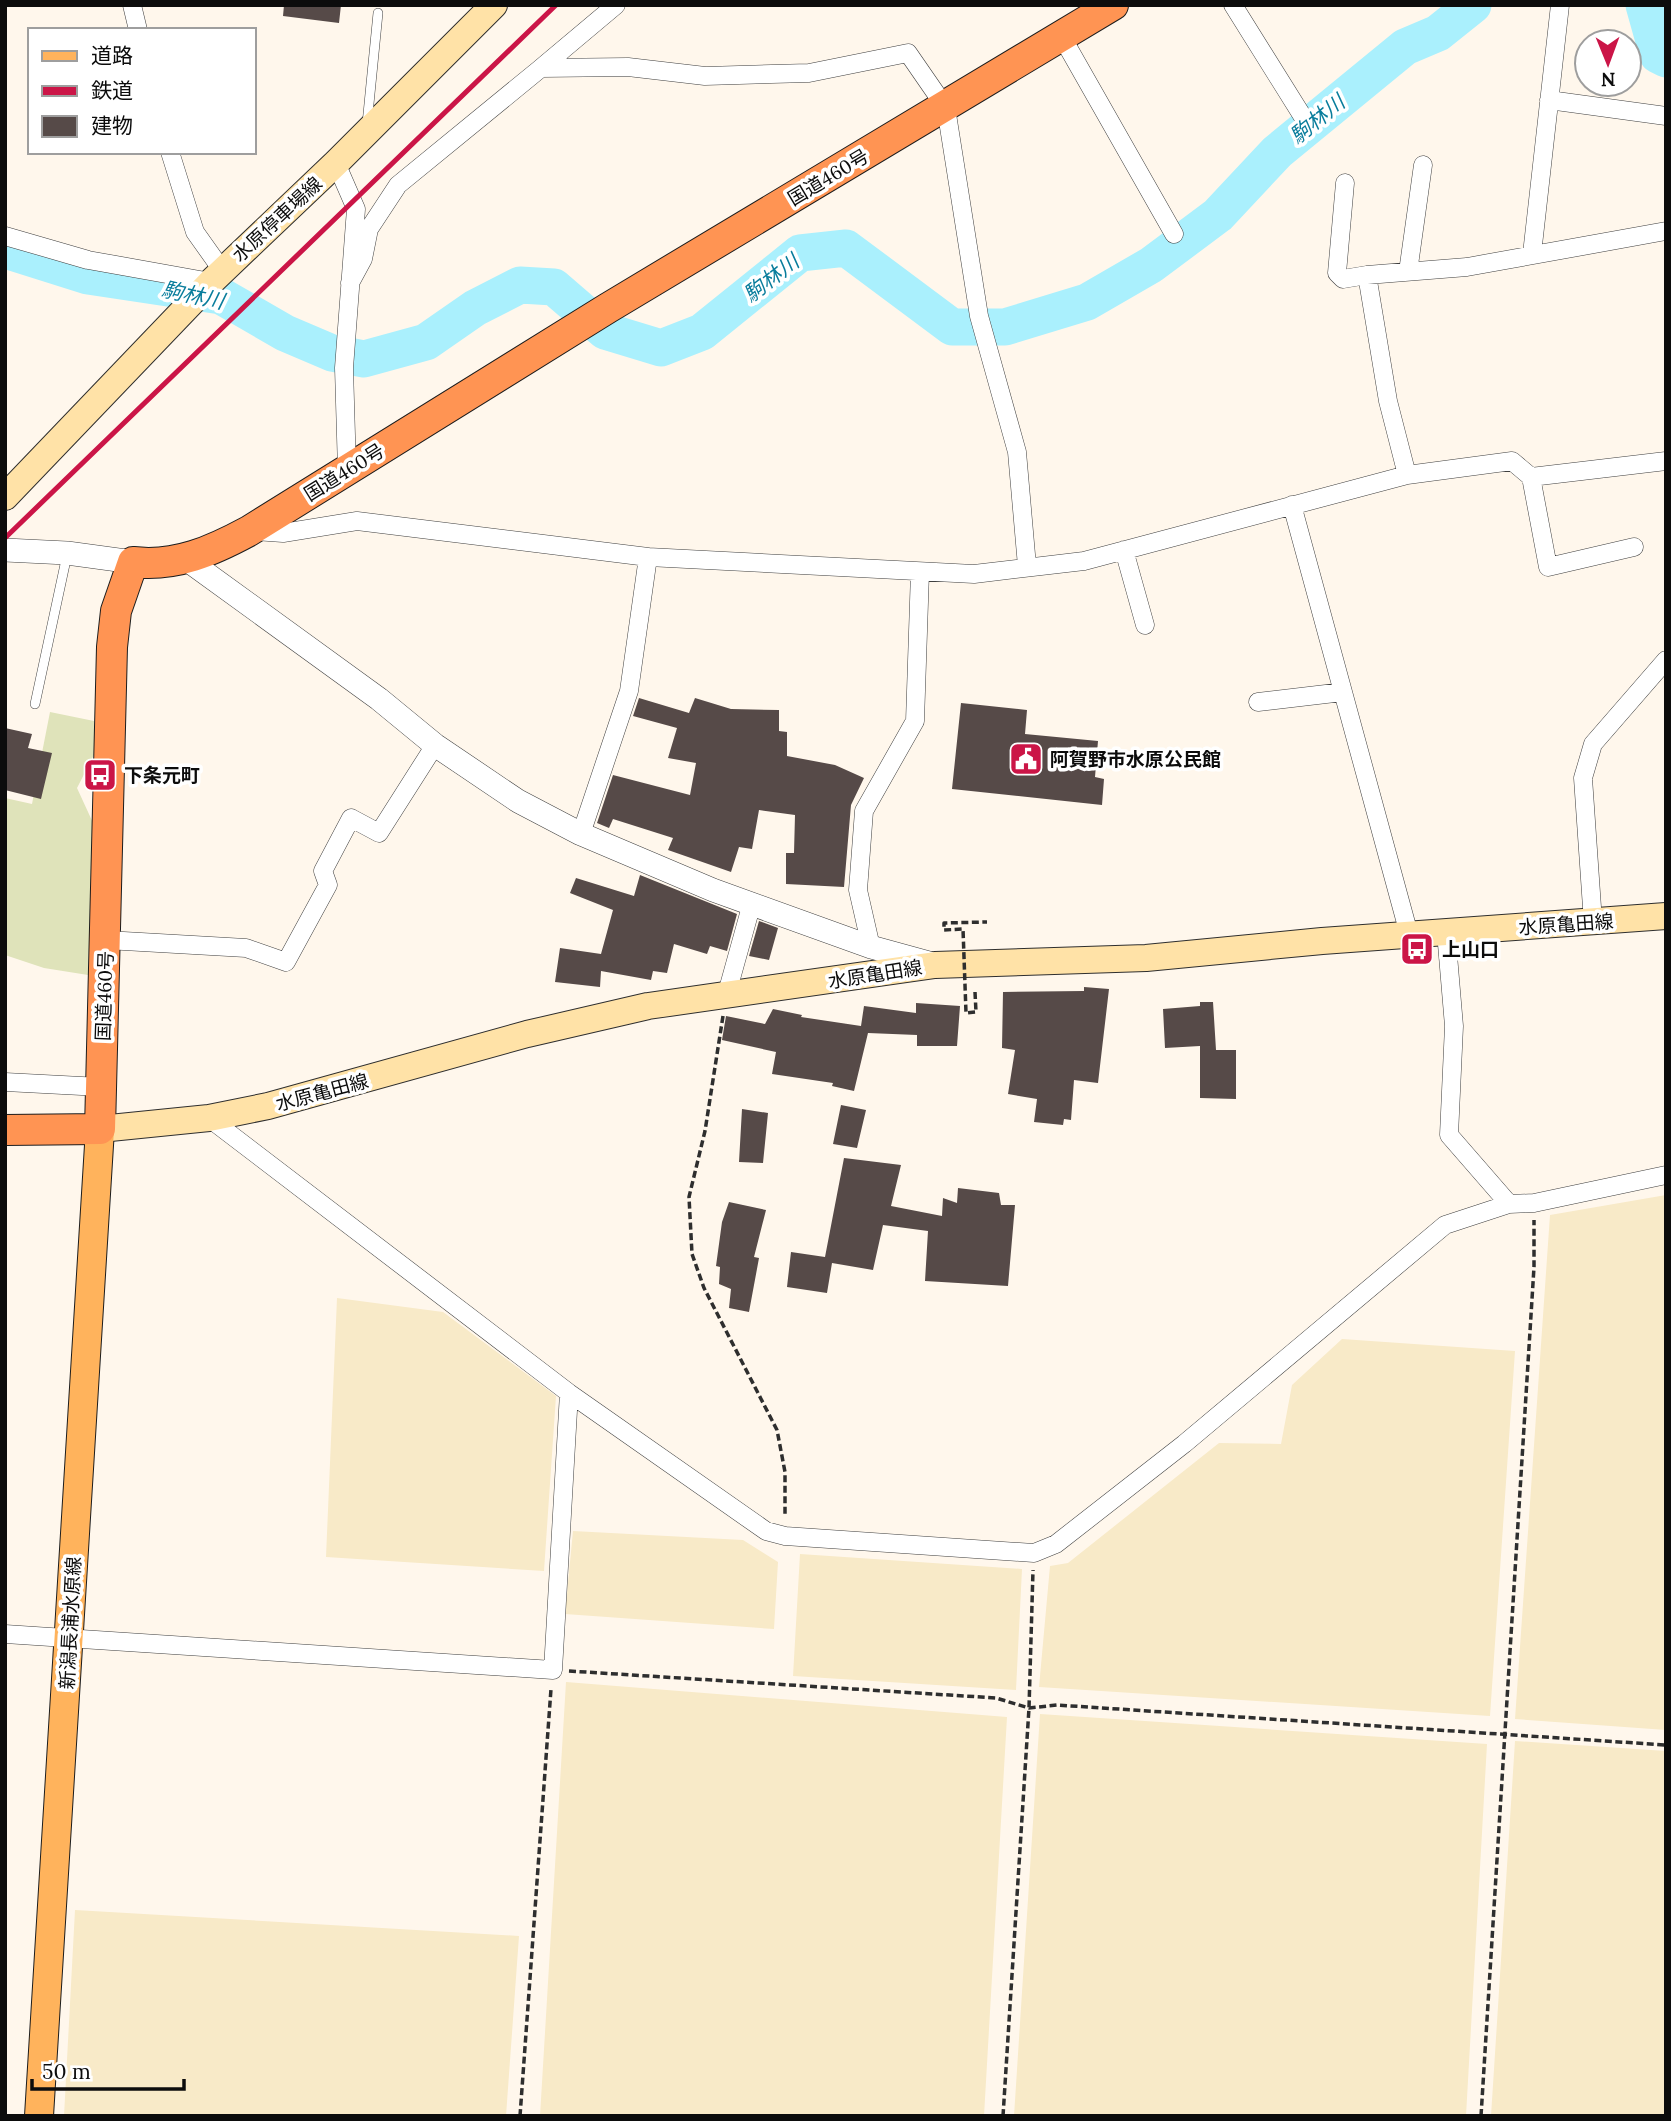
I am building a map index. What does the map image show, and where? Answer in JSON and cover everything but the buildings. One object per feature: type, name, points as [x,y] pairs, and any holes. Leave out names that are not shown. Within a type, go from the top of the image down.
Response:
[{"type":"highway","name":"国道460号","points":[[100,1129],[112,647],[117,611],[133,562],[156,564],[186,559],[220,547],[249,531],[571,331],[946,108],[1113,5]]},
{"type":"highway","points":[[5,1130],[100,1129]]},
{"type":"main road","name":"水原停車場線","points":[[5,497],[217,276],[336,163],[494,5]]},
{"type":"main road","name":"水原亀田線","points":[[100,1129],[209,1118],[324,1093],[591,1018],[727,993],[935,965],[1146,958],[1409,934],[1666,916]]},
{"type":"main road","name":"新潟長浦水原線","points":[[39,2116],[71,1638],[75,1504],[100,1129]]},
{"type":"street","points":[[132,5],[138,28]]},
{"type":"street","points":[[350,283],[363,258],[369,229],[398,185],[616,5]]},
{"type":"street","points":[[1233,5],[1303,117]]},
{"type":"street","points":[[1532,254],[1560,5]]},
{"type":"street","points":[[1062,37],[1174,234]]},
{"type":"street","points":[[541,68],[628,67],[705,76],[809,73],[908,53],[946,108],[979,316],[1017,452],[1027,566]]},
{"type":"street","points":[[1549,100],[1666,116]]},
{"type":"street","points":[[171,154],[195,232],[217,276]]},
{"type":"street","points":[[336,163],[356,209],[344,368],[347,470]]},
{"type":"street","points":[[1408,272],[1423,165]]},
{"type":"street","points":[[1345,183],[1337,273],[1343,279],[1467,267],[1666,231]]},
{"type":"street","points":[[5,236],[88,260],[217,276]]},
{"type":"street","points":[[1367,275],[1388,401],[1407,475]]},
{"type":"street","points":[[249,531],[284,533],[357,522],[648,557],[974,574],[1084,561],[1407,475],[1512,461],[1531,477],[1548,567],[1634,547]]},
{"type":"street","points":[[1531,477],[1666,461]]},
{"type":"street","points":[[1292,505],[1409,934]]},
{"type":"street","points":[[5,550],[67,553],[133,562]]},
{"type":"street","points":[[1124,550],[1145,625]]},
{"type":"street","points":[[581,834],[629,691],[648,557]]},
{"type":"street","points":[[186,559],[379,699],[435,745],[518,801],[581,834],[752,903],[870,947],[935,965]]},
{"type":"street","points":[[870,947],[858,890],[864,811],[915,721],[920,572]]},
{"type":"street","points":[[1593,922],[1583,778],[1593,744],[1666,660]]},
{"type":"street","points":[[1258,702],[1343,692]]},
{"type":"street","points":[[106,940],[246,948],[286,962],[328,886],[323,871],[351,818],[379,833],[435,745]]},
{"type":"street","points":[[727,993],[752,903]]},
{"type":"street","points":[[1446,932],[1454,1026],[1449,1135],[1509,1204]]},
{"type":"street","points":[[5,1082],[101,1087]]},
{"type":"street","points":[[209,1118],[569,1393],[766,1531],[785,1536],[1034,1553],[1056,1544],[1184,1444],[1445,1225],[1509,1204],[1534,1203],[1666,1175]]},
{"type":"street","points":[[5,1634],[553,1670],[569,1393]]},
{"type":"lane","points":[[366,132],[378,13]]},
{"type":"lane","points":[[35,704],[67,553]]},
{"type":"path","points":[[975,992],[976,1012],[966,1013],[963,929],[944,930],[944,923],[986,922]]},
{"type":"path","points":[[727,993],[705,1131],[689,1197],[692,1254],[704,1288],[777,1430],[785,1472],[785,1536]]},
{"type":"path","points":[[1481,2116],[1534,1267],[1534,1203]]},
{"type":"path","points":[[1003,2116],[1029,1708],[1034,1553]]},
{"type":"path","points":[[520,2116],[553,1670],[996,1698],[1029,1708],[1057,1705],[1666,1745]]},
{"type":"shaded area","points":[[1666,1195],[1666,1730],[1515,1719],[1550,1215]]},
{"type":"shaded area","points":[[337,1298],[443,1312],[556,1396],[544,1571],[326,1557]]},
{"type":"shaded area","points":[[1342,1339],[1515,1351],[1490,1716],[1039,1687],[1050,1566],[1068,1563],[1219,1443],[1281,1444],[1292,1385]]},
{"type":"shaded area","points":[[573,1531],[743,1540],[778,1562],[774,1629],[565,1614]]},
{"type":"shaded area","points":[[800,1554],[1022,1569],[1016,1690],[793,1676]]},
{"type":"shaded area","points":[[566,1682],[1007,1717],[984,2116],[540,2116]]},
{"type":"shaded area","points":[[1040,1714],[1487,1744],[1466,2116],[1014,2116]]},
{"type":"shaded area","points":[[1515,1741],[1666,1751],[1666,2116],[1491,2116]]},
{"type":"shaded area","points":[[75,1910],[519,1936],[506,2116],[64,2116]]},
{"type":"green space","points":[[50,712],[94,721],[95,753],[77,788],[94,825],[88,975],[44,968],[5,955],[5,798],[32,804]]},
{"type":"waterway","name":"駒林川","points":[[5,250],[88,276],[221,296],[285,333],[332,353],[364,359],[426,342],[475,308],[520,285],[554,287],[605,331],[661,348],[702,332],[800,253],[846,248],[952,327],[1005,327],[1087,302],[1151,265],[1218,215],[1277,152],[1405,47],[1438,33],[1473,5]]},
{"type":"waterway","name":"駒林川","points":[[1644,5],[1658,55],[1666,59]]},
{"type":"railway","points":[[5,538],[556,5]]},
{"type":"place","name":"阿賀野市水原公民館","points":[[1026,759]]},
{"type":"place","name":"下条元町","points":[[100,775]]},
{"type":"place","name":"上山口","points":[[1417,949]]}]
